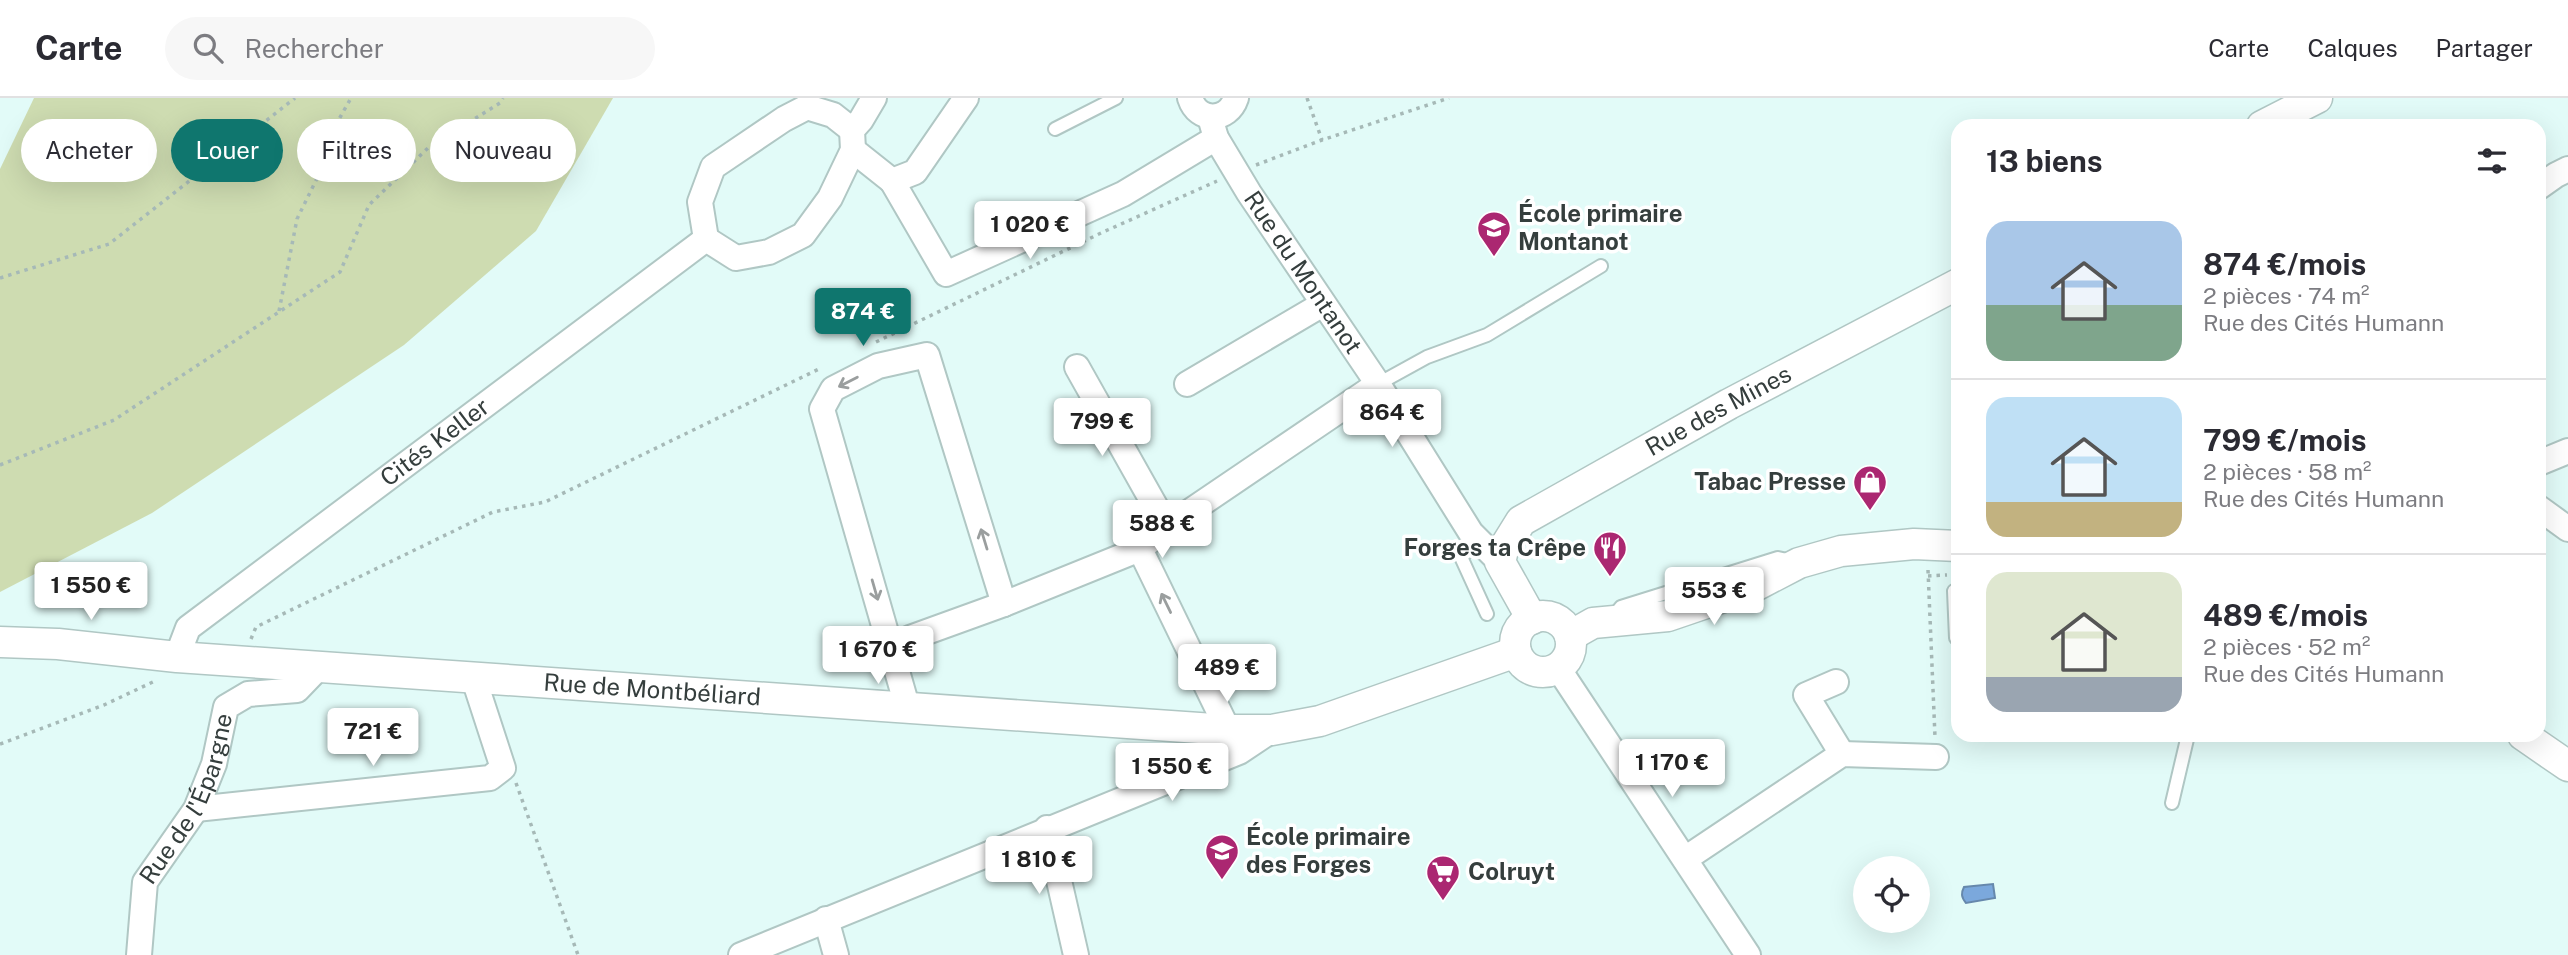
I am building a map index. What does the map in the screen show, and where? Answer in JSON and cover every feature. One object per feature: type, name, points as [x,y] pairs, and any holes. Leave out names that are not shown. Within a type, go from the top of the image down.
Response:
[{"type":"street","points":[[874,98],[861,120],[853,140],[830,198],[803,235],[769,252],[736,258],[706,239],[700,202],[713,167],[807,103],[832,116],[853,140],[892,181],[946,274],[1123,194],[1213,128],[1221,116],[1230,110],[1236,98]]},
{"type":"street","points":[[892,181],[915,172],[966,98]]},
{"type":"street","name":"Rue du Montanot","points":[[1190,98],[1192,106],[1213,128],[1236,173],[1378,384],[1471,533],[1489,552]]},
{"type":"street","points":[[2276,119],[2317,98]]},
{"type":"street","points":[[2546,182],[2568,169]]},
{"type":"street","name":"Cités Keller","points":[[168,668],[188,628],[706,239]]},
{"type":"street","name":"Rue des Mines","points":[[1489,552],[1503,550],[1521,521],[1740,399],[1951,288]]},
{"type":"street","points":[[1187,384],[1323,304]]},
{"type":"street","points":[[907,706],[822,409],[833,389],[878,366],[927,355],[1004,604]]},
{"type":"street","points":[[1077,367],[1167,527]]},
{"type":"street","points":[[894,654],[911,638],[1140,549],[1167,527],[1378,384]]},
{"type":"street","points":[[2546,460],[2568,451]]},
{"type":"street","points":[[2546,513],[2568,529]]},
{"type":"street","points":[[1570,636],[1592,623],[1668,616],[1753,587],[1799,563],[1841,551],[1914,544],[1951,546]]},
{"type":"street","points":[[1140,549],[1228,730]]},
{"type":"street","points":[[1489,552],[1532,619]]},
{"type":"street","points":[[1532,619],[1555,619],[1564,626],[1570,636],[1569,654],[1558,668],[1541,672],[1533,670],[1526,666],[1516,652],[1518,632],[1532,619]]},
{"type":"street","name":"Rue de Montbéliard","points":[[0,642],[58,644],[168,668],[245,679],[321,665],[1228,730],[1272,730],[1320,721],[1516,652]]},
{"type":"street","points":[[1558,668],[1748,955]]},
{"type":"street","points":[[196,809],[490,778],[503,768],[473,676]]},
{"type":"street","name":"Rue de l'Épargne","points":[[139,955],[145,882],[196,809],[214,764],[226,707],[245,679]]},
{"type":"street","points":[[1836,682],[1806,695],[1842,754]]},
{"type":"street","points":[[741,955],[1238,752],[1272,730]]},
{"type":"street","points":[[2533,742],[2568,766]]},
{"type":"street","points":[[1685,859],[1842,754],[1936,757]]},
{"type":"street","points":[[1047,828],[1076,955]]},
{"type":"street","points":[[827,919],[836,955]]},
{"type":"lane","points":[[1055,130],[1116,98]]},
{"type":"lane","points":[[1378,384],[1427,357],[1487,335],[1601,266]]},
{"type":"lane","points":[[1487,614],[1461,557],[1489,552]]},
{"type":"lane","points":[[2172,803],[2186,742]]},
{"type":"path","points":[[0,278],[109,244],[295,98]]},
{"type":"path","points":[[279,311],[297,219],[330,152],[338,121],[351,98]]},
{"type":"path","points":[[0,465],[114,420],[340,272],[369,205],[429,147],[500,103],[503,98]]},
{"type":"path","points":[[1307,98],[1322,140]]},
{"type":"path","points":[[866,347],[1101,233],[1236,173],[1322,140],[1449,98]]},
{"type":"path","points":[[245,679],[250,644],[256,627],[494,512],[545,502],[829,365]]},
{"type":"path","points":[[1936,757],[1928,576],[1951,575]]},
{"type":"path","points":[[0,744],[104,705],[168,668]]},
{"type":"path","points":[[503,768],[517,784],[578,955]]},
{"type":"green space","points":[[34,98],[613,98],[576,162],[576,119],[430,119],[430,182],[564,182],[536,231],[404,345],[152,513],[0,592],[0,169],[21,125],[21,182],[157,182],[157,119],[24,119]]},
{"type":"water","points":[[1993,884],[1995,898],[1966,903],[1963,899],[1964,887]]},
{"type":"place","name":"École primaire Montanot","points":[[1494,258]]},
{"type":"place","name":"Tabac Presse","points":[[1870,512]]},
{"type":"place","name":"Forges ta Crêpe","points":[[1610,578]]},
{"type":"place","name":"École primaire des Forges","points":[[1222,881]]},
{"type":"place","name":"Colruyt","points":[[1443,902]]}]
